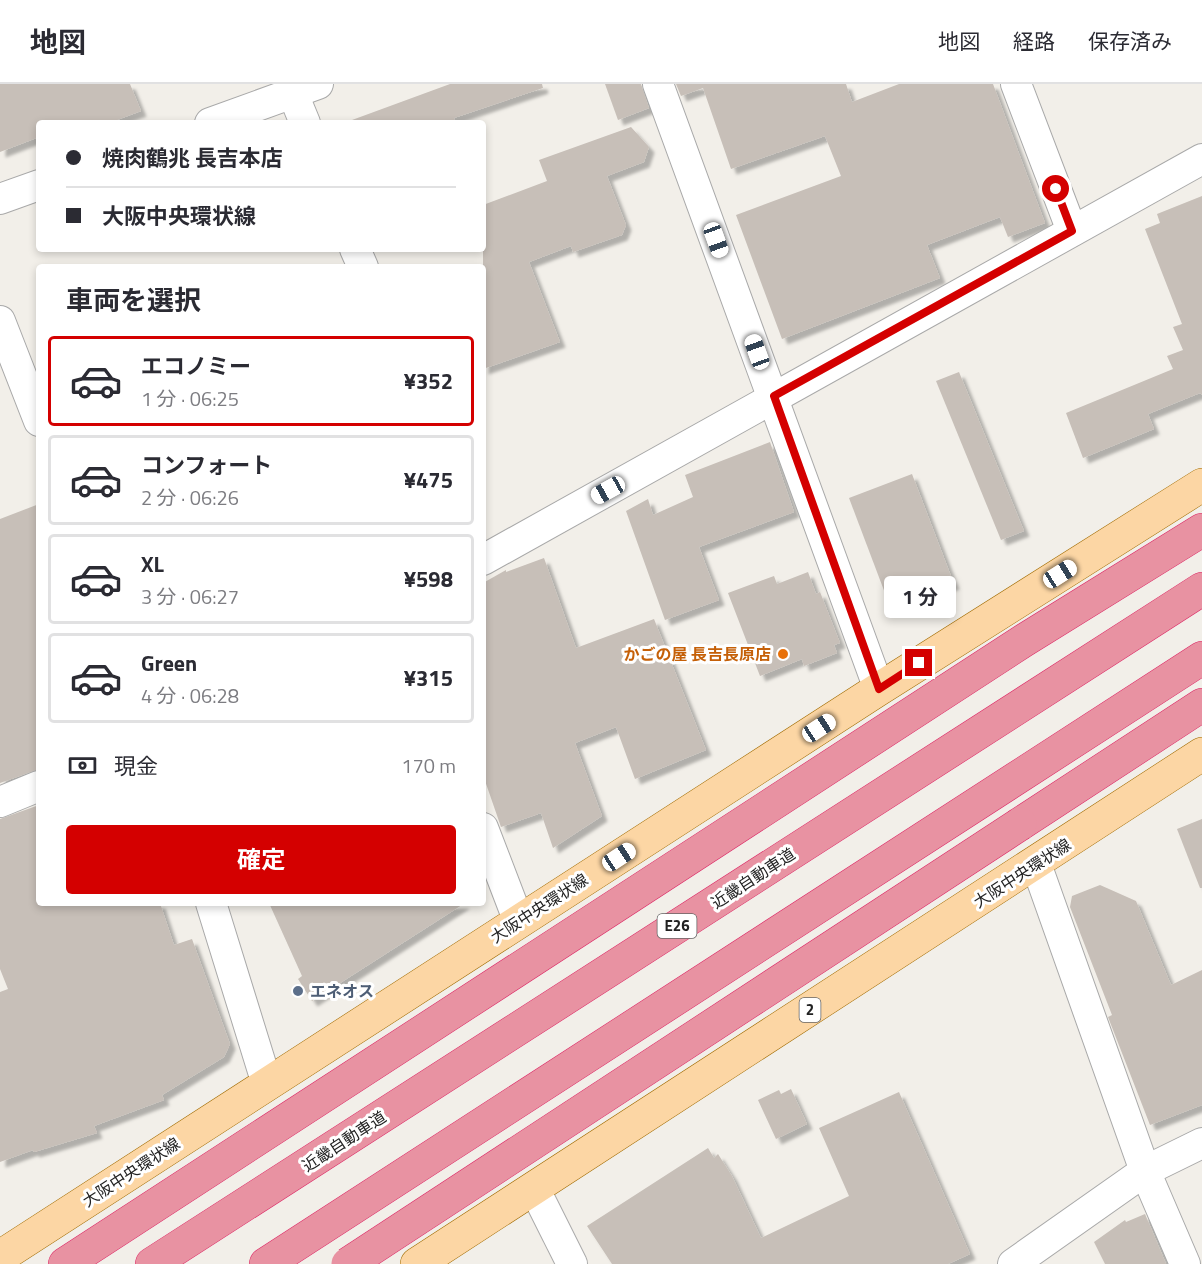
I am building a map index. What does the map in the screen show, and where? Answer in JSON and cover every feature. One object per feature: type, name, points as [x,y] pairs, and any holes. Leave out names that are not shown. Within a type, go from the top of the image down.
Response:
[{"type":"highway","points":[[65,1264],[1023,641],[1202,531]]},
{"type":"highway","name":"近畿自動車道","points":[[152,1264],[1202,589]]},
{"type":"highway","points":[[266,1264],[1202,658]]},
{"type":"highway","points":[[348,1264],[1202,705]]},
{"type":"main road","name":"大阪中央環状線","points":[[0,1257],[879,689],[1202,485]]},
{"type":"main road","name":"大阪中央環状線","points":[[417,1264],[1202,754]]},
{"type":"street","points":[[658,84],[774,396],[879,689]]},
{"type":"street","points":[[1016,84],[1072,231]]},
{"type":"street","points":[[218,120],[300,87],[305,120]]},
{"type":"street","points":[[486,558],[1202,159]]},
{"type":"street","points":[[0,199],[36,185]]},
{"type":"street","points":[[0,321],[36,413]]},
{"type":"street","points":[[0,802],[36,787]]},
{"type":"street","points":[[486,836],[519,922]]},
{"type":"street","points":[[1035,864],[1145,1171],[1185,1264]]},
{"type":"street","points":[[212,906],[267,1084]]},
{"type":"street","points":[[1013,1264],[1145,1171],[1202,1143]]},
{"type":"street","points":[[534,1188],[572,1264]]},
{"type":"building","points":[[0,84],[130,84],[141,111],[117,120],[36,120],[36,138],[0,152]]},
{"type":"building","points":[[450,84],[542,84],[543,88],[454,118],[455,120],[352,120]]},
{"type":"building","points":[[605,84],[641,84],[649,108],[618,120]]},
{"type":"building","points":[[676,84],[846,84],[852,102],[899,84],[993,84],[1045,223],[1008,237],[1000,217],[927,245],[940,278],[782,339],[736,215],[841,176],[825,136],[731,169],[703,88],[681,96]]},
{"type":"building","points":[[631,127],[649,147],[644,162],[607,176],[626,225],[622,235],[573,252],[571,246],[529,262],[560,342],[486,368],[486,264],[483,264],[483,252],[486,252],[486,204],[547,181],[539,160]]},
{"type":"building","points":[[1202,196],[1202,395],[1200,393],[1148,414],[1154,429],[1083,458],[1066,413],[1173,369],[1167,356],[1183,350],[1173,327],[1182,324],[1145,229],[1160,223],[1157,214]]},
{"type":"building","points":[[959,372],[1024,531],[1001,540],[936,381]]},
{"type":"building","points":[[770,442],[794,512],[699,547],[719,600],[665,620],[626,511],[648,499],[653,515],[693,497],[685,475]]},
{"type":"building","points":[[912,474],[954,584],[891,609],[849,498]]},
{"type":"building","points":[[36,505],[36,770],[0,783],[0,519]]},
{"type":"building","points":[[544,558],[576,648],[654,619],[706,750],[635,779],[616,727],[575,743],[602,816],[553,848],[541,813],[501,827],[486,784],[486,581],[506,570],[506,572]]},
{"type":"building","points":[[808,572],[816,594],[820,592],[840,643],[834,645],[837,653],[804,666],[802,659],[760,676],[728,593],[774,576],[777,584]]},
{"type":"building","points":[[36,806],[36,906],[161,906],[174,945],[192,939],[230,1044],[224,1057],[162,1095],[164,1100],[94,1126],[97,1133],[34,1152],[33,1150],[0,1162],[0,992],[8,989],[0,969],[0,819]]},
{"type":"building","points":[[1202,819],[1202,888],[1200,888],[1177,829]]},
{"type":"building","points":[[1100,885],[1136,901],[1171,985],[1202,970],[1202,1105],[1150,1125],[1108,1017],[1112,1015],[1070,907],[1072,896]]},
{"type":"building","points":[[270,906],[460,906],[312,1001],[298,979],[302,976]]},
{"type":"building","points":[[791,1089],[807,1124],[776,1139],[758,1100],[779,1090],[781,1094]]},
{"type":"building","points":[[899,1092],[970,1254],[948,1264],[612,1264],[587,1226],[708,1148],[714,1158],[718,1154],[732,1176],[761,1238],[849,1196],[819,1128]]},
{"type":"building","points":[[1145,1214],[1166,1264],[1105,1264],[1094,1242],[1125,1220],[1126,1222]]},
{"type":"place","name":"かごの屋 長吉長原店","points":[[783,654]]},
{"type":"place","name":"エネオス","points":[[298,991]]},
{"type":"route","points":[[919,663],[879,689],[774,396],[1072,231],[1056,189]]}]
